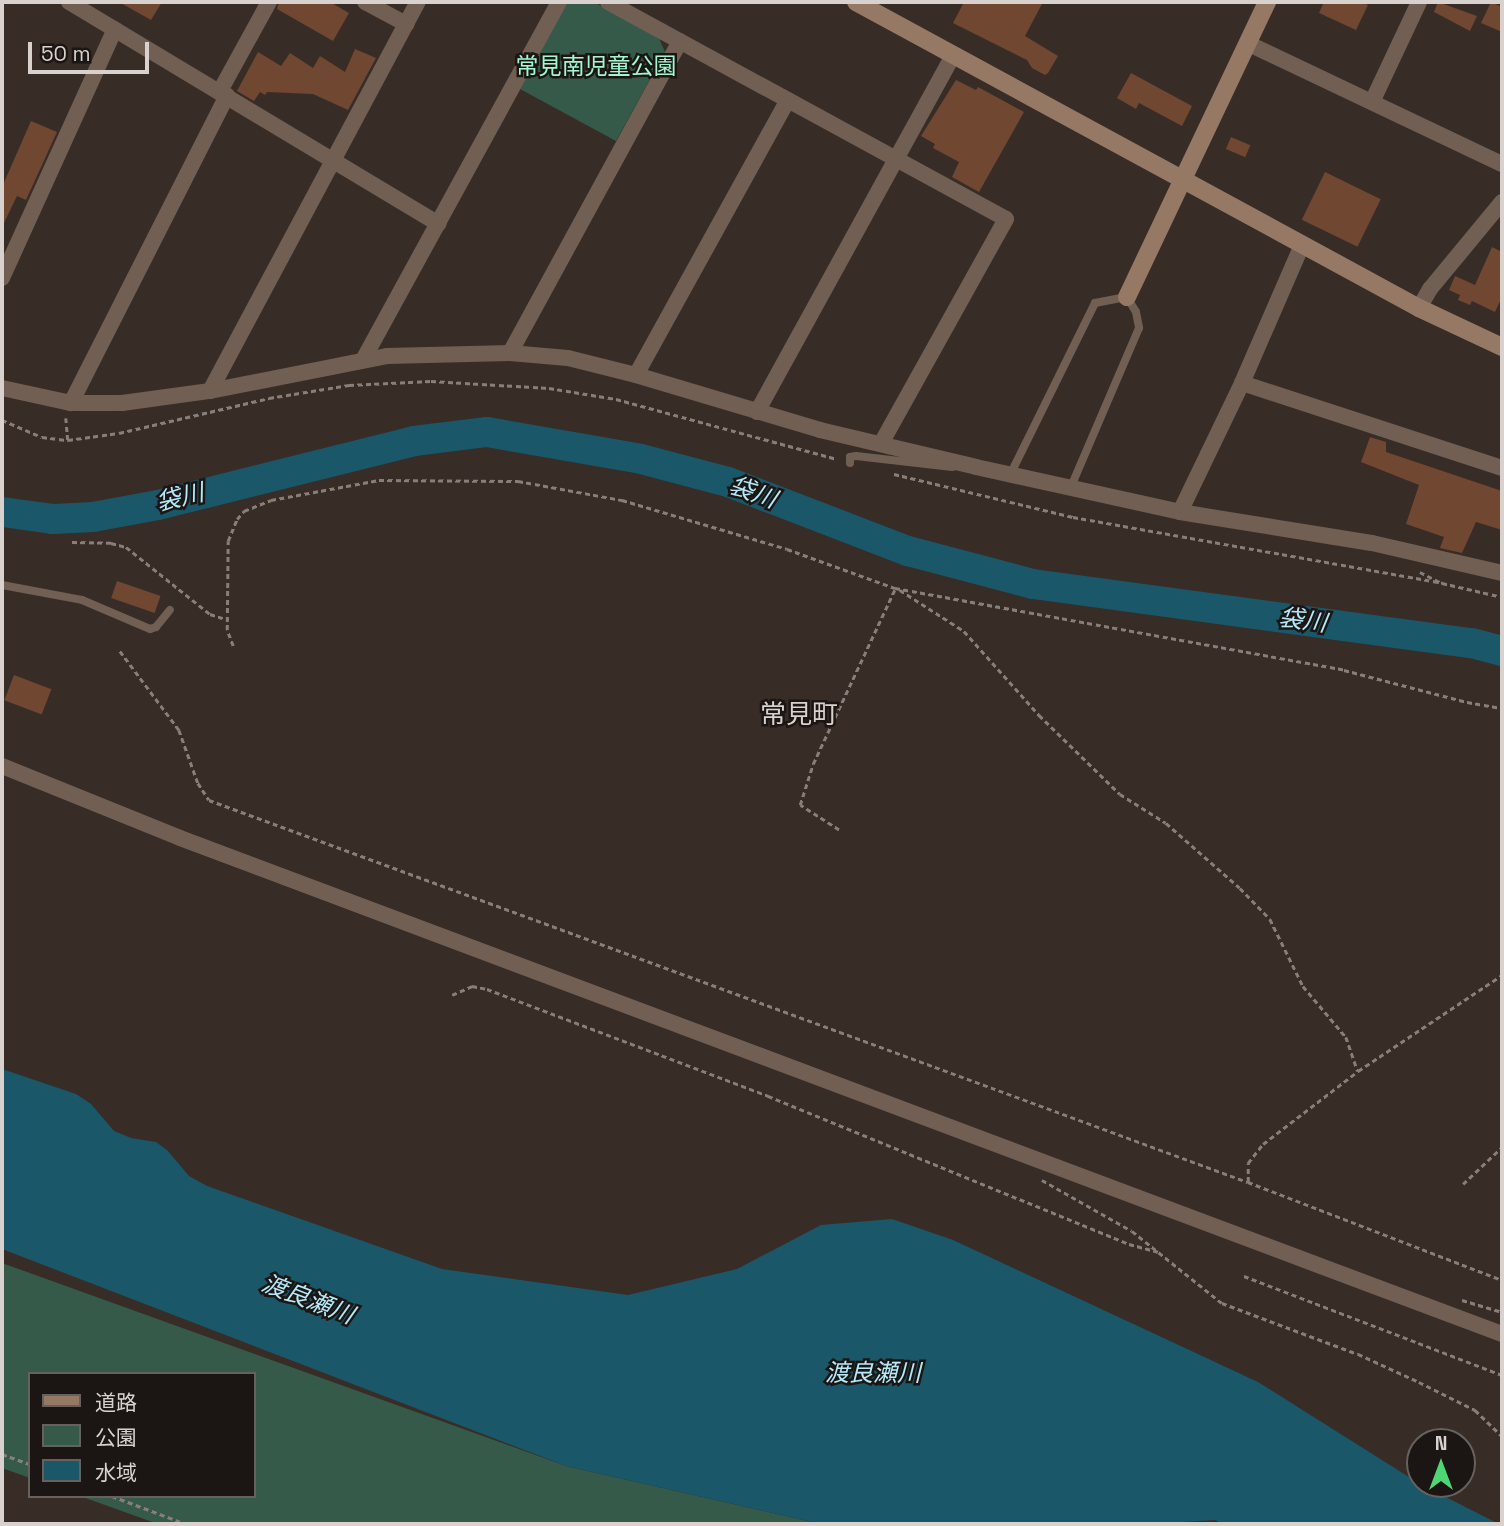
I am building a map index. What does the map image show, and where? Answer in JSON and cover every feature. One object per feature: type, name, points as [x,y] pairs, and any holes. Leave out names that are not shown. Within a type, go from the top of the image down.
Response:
[{"type":"street","points":[[69,2],[438,223]]},
{"type":"street","points":[[71,403],[268,2]]},
{"type":"street","points":[[365,2],[406,24]]},
{"type":"street","points":[[210,391],[418,2]]},
{"type":"street","points":[[362,360],[559,2]]},
{"type":"street","points":[[608,2],[1006,219],[881,444]]},
{"type":"street","points":[[856,2],[1419,308],[1502,347]]},
{"type":"street","points":[[1127,298],[1267,2]]},
{"type":"street","points":[[1372,102],[1419,2]]},
{"type":"street","points":[[2,278],[115,29]]},
{"type":"street","points":[[510,353],[680,41]]},
{"type":"street","points":[[1247,43],[1502,164]]},
{"type":"street","points":[[757,412],[953,55]]},
{"type":"street","points":[[636,375],[788,100]]},
{"type":"street","points":[[1419,308],[1430,289],[1502,202]]},
{"type":"street","points":[[1180,512],[1242,383],[1302,245]]},
{"type":"street","points":[[2,388],[71,403],[122,403],[210,391],[387,356],[510,353],[568,358],[636,375],[757,412],[1010,475],[1180,512],[1372,544],[1502,573]]},
{"type":"street","points":[[1242,383],[1502,468]]},
{"type":"street","points":[[2,766],[180,838],[1502,1334]]},
{"type":"lane","points":[[1010,475],[1095,303],[1127,298],[1136,312],[1139,328],[1071,487]]},
{"type":"lane","points":[[850,463],[850,457],[856,456],[937,467],[976,467]]},
{"type":"lane","points":[[2,585],[82,600],[150,629],[156,627],[170,610]]},
{"type":"path","points":[[2,420],[42,437],[68,440],[118,433],[269,398],[349,385],[431,381],[549,388],[617,399],[805,448],[850,463]]},
{"type":"path","points":[[66,419],[68,440]]},
{"type":"path","points":[[889,473],[1073,517],[1442,583],[1502,597]]},
{"type":"path","points":[[233,646],[227,630],[228,541],[237,519],[244,511],[271,500],[379,480],[518,481],[622,500],[787,549],[895,587],[1344,670],[1467,702],[1502,708]]},
{"type":"path","points":[[72,542],[126,547],[210,614],[228,620]]},
{"type":"path","points":[[1410,567],[1442,583]]},
{"type":"path","points":[[839,830],[800,805],[813,764],[895,587]]},
{"type":"path","points":[[895,587],[964,631],[1039,715],[1120,794],[1166,823],[1240,888],[1270,919],[1303,986],[1346,1037],[1358,1071]]},
{"type":"path","points":[[120,651],[179,730],[198,783],[209,800],[1248,1182],[1502,1280]]},
{"type":"path","points":[[1248,1182],[1248,1163],[1263,1144],[1358,1071],[1502,975]]},
{"type":"path","points":[[452,995],[472,986],[487,989],[768,1096],[1129,1244],[1158,1252]]},
{"type":"path","points":[[1463,1184],[1502,1147]]},
{"type":"path","points":[[1038,1178],[1110,1216],[1222,1303],[1358,1354],[1419,1382],[1475,1410],[1502,1436]]},
{"type":"path","points":[[1244,1276],[1502,1374]]},
{"type":"path","points":[[2,1454],[28,1463]]},
{"type":"path","points":[[117,1498],[187,1524]]},
{"type":"green space","name":"常見南児童公園","points":[[567,2],[594,2],[658,36],[665,52],[616,141],[520,89]]},
{"type":"green space","points":[[2,1263],[566,1466],[821,1524],[158,1524],[86,1498],[256,1498],[256,1372],[28,1372],[28,1477],[2,1468]]},
{"type":"water","name":"渡良瀬川","points":[[2,1069],[76,1094],[91,1104],[114,1131],[131,1138],[156,1142],[167,1150],[189,1176],[207,1186],[442,1269],[628,1295],[737,1269],[821,1225],[892,1219],[953,1240],[1258,1382],[1406,1475],[1406,1498],[1448,1498],[1499,1524],[1223,1524],[1215,1520],[1151,1524],[821,1524],[566,1466],[2,1249]]},
{"type":"building","points":[[119,2],[162,2],[151,20]]},
{"type":"building","points":[[279,2],[330,2],[349,13],[333,41],[277,9]]},
{"type":"building","points":[[964,2],[1043,2],[1025,36],[1058,56],[1048,73],[1045,75],[1032,68],[1027,60],[953,23]]},
{"type":"building","points":[[1324,2],[1361,2],[1368,5],[1356,30],[1319,13]]},
{"type":"building","points":[[1438,2],[1477,16],[1470,31],[1434,12]]},
{"type":"building","points":[[1491,2],[1502,7],[1502,32],[1481,23]]},
{"type":"building","points":[[355,49],[376,58],[348,110],[313,94],[267,92],[265,95],[260,92],[254,101],[237,91],[258,52],[281,66],[290,53],[313,68],[320,56],[345,72]]},
{"type":"building","points":[[1131,73],[1192,106],[1182,126],[1139,103],[1136,109],[1117,98]]},
{"type":"building","points":[[956,80],[976,90],[978,87],[1024,112],[979,192],[952,177],[959,162],[933,148],[935,144],[921,136]]},
{"type":"building","points":[[31,121],[57,132],[26,200],[17,196],[2,227],[2,187]]},
{"type":"building","points":[[1231,137],[1250,145],[1245,157],[1226,149]]},
{"type":"building","points":[[1325,172],[1381,199],[1357,247],[1302,220]]},
{"type":"building","points":[[1492,247],[1502,252],[1502,297],[1495,312],[1472,301],[1470,305],[1458,300],[1460,295],[1449,290],[1455,276],[1475,285]]},
{"type":"building","points":[[1370,437],[1386,442],[1386,452],[1502,491],[1502,530],[1476,522],[1462,553],[1440,548],[1444,537],[1406,524],[1419,485],[1361,462]]},
{"type":"building","points":[[117,581],[160,596],[155,613],[111,598]]},
{"type":"building","points":[[14,675],[51,689],[42,715],[4,700]]},
{"type":"waterway","name":"袋川","points":[[2,512],[53,519],[93,517],[158,505],[414,441],[487,432],[641,459],[728,482],[908,551],[1033,584],[1472,643],[1502,651]]},
{"type":"district","name":"常見町","points":[[799,715]]}]
